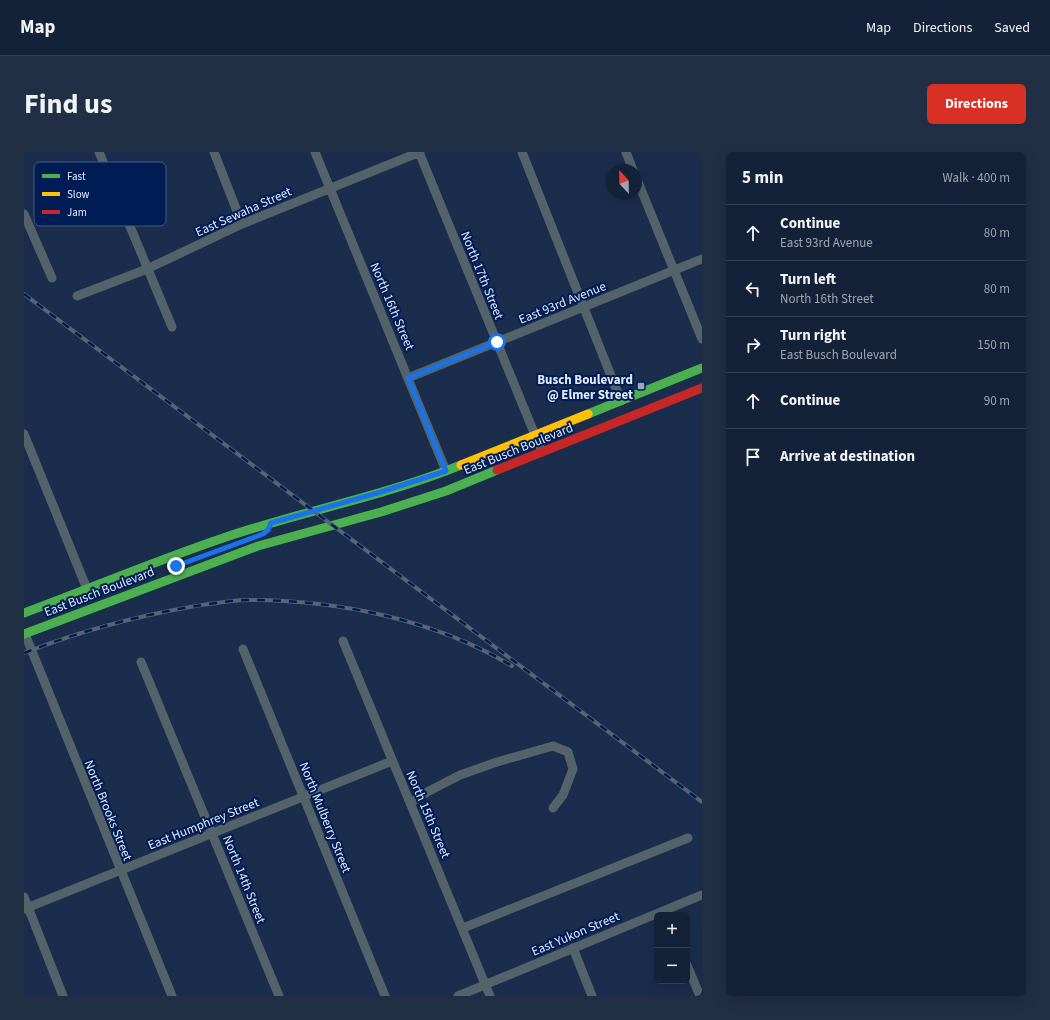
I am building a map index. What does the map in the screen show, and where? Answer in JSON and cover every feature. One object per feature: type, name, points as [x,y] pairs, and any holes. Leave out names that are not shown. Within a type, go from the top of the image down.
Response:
[{"type":"main road","name":"East Busch Boulevard","points":[[24,613],[225,537],[381,492],[446,471],[702,368]]},
{"type":"main road","points":[[636,414],[637,404],[642,400],[688,382],[702,373]]},
{"type":"main road","name":"East Busch Boulevard","points":[[24,634],[164,580],[276,540],[361,517],[446,491],[702,388]]},
{"type":"main road","points":[[361,517],[363,506],[418,487],[425,478]]},
{"type":"main road","points":[[231,546],[266,532],[271,523]]},
{"type":"main road","points":[[164,580],[176,566]]},
{"type":"main road","points":[[24,634],[30,624],[41,616],[85,599],[88,595],[87,589]]},
{"type":"street","points":[[99,152],[103,162]]},
{"type":"street","points":[[214,152],[242,224]]},
{"type":"street","name":"North 16th Street","points":[[315,152],[446,471]]},
{"type":"street","name":"East Sewaha Street","points":[[77,296],[147,269],[242,224],[329,187],[419,152]]},
{"type":"street","name":"North 17th Street","points":[[419,152],[542,452]]},
{"type":"street","points":[[522,152],[585,307],[621,401]]},
{"type":"street","points":[[626,152],[631,164]]},
{"type":"street","points":[[642,191],[702,339]]},
{"type":"street","points":[[24,214],[52,278]]},
{"type":"street","points":[[129,226],[172,327]]},
{"type":"street","name":"East 93rd Avenue","points":[[408,378],[702,259]]},
{"type":"street","points":[[24,434],[87,589]]},
{"type":"street","name":"North Brooks Street","points":[[24,634],[172,996]]},
{"type":"street","name":"North 15th Street","points":[[343,642],[490,996]]},
{"type":"street","name":"North Mulberry Street","points":[[243,649],[385,996]]},
{"type":"street","name":"North 14th Street","points":[[141,662],[279,996]]},
{"type":"street","points":[[410,803],[460,775],[508,758],[553,746],[568,752],[574,769],[563,795],[553,808]]},
{"type":"street","name":"East Humphrey Street","points":[[26,909],[392,761]]},
{"type":"street","points":[[463,928],[688,838]]},
{"type":"street","name":"East Yukon Street","points":[[665,912],[702,895]]},
{"type":"street","points":[[24,897],[26,909],[64,996]]},
{"type":"street","name":"East Yukon Street","points":[[458,996],[654,916]]},
{"type":"street","points":[[573,948],[592,996]]},
{"type":"street","points":[[690,972],[700,996]]},
{"type":"railway","points":[[24,294],[702,802]]},
{"type":"railway","points":[[24,653],[65,638],[147,615],[212,603],[250,600],[317,604],[386,616],[451,636],[483,650],[512,666]]},
{"type":"traffic: fast","points":[[588,414],[702,368]]},
{"type":"traffic: fast","points":[[24,613],[226,537],[285,519],[374,495],[461,465]]},
{"type":"traffic: fast","points":[[24,634],[258,546],[381,512],[446,491],[497,470]]},
{"type":"traffic: slow","points":[[461,465],[588,414]]},
{"type":"traffic: jam","points":[[497,470],[702,388]]},
{"type":"place","name":"Busch Boulevard @ Elmer Street","points":[[641,386]]},
{"type":"route","points":[[176,566],[263,534],[270,528],[271,523],[312,510],[381,492],[446,471],[408,378],[497,342]]}]
